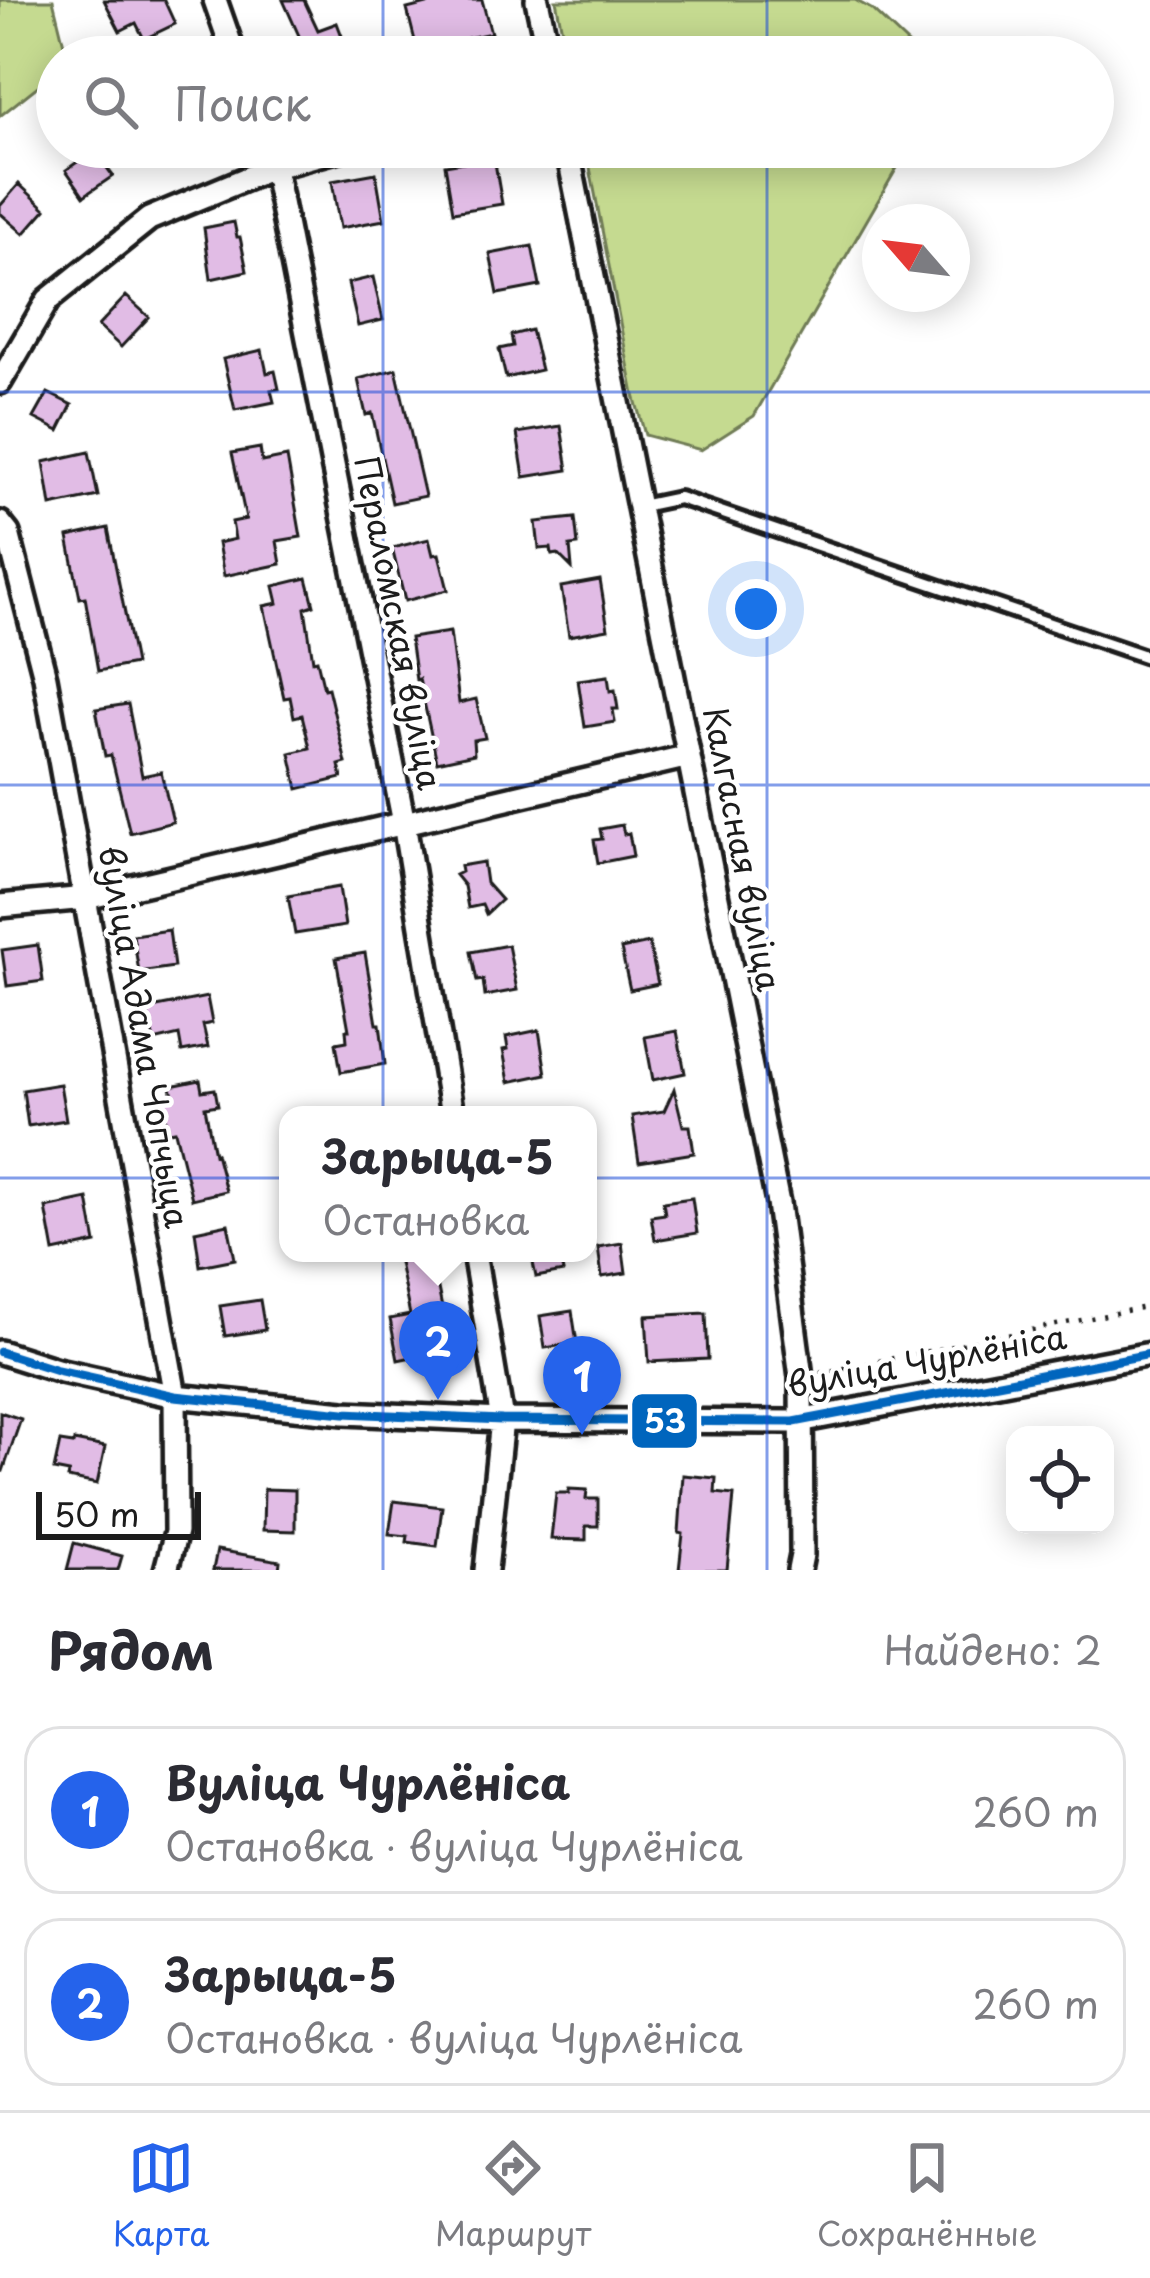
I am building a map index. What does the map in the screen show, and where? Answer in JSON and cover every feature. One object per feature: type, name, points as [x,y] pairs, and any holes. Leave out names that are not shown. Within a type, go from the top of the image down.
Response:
[{"type":"street","points":[[214,0],[227,36]]},
{"type":"street","points":[[537,0],[545,36]]},
{"type":"street","points":[[0,382],[49,300],[149,219],[249,168]]},
{"type":"street","name":"Пераломская вуліца","points":[[273,168],[404,823],[451,1106]]},
{"type":"street","name":"Калгасная вуліца","points":[[571,168],[778,1203],[801,1377],[799,1570]]},
{"type":"street","name":"вуліца Адама Чопчыца","points":[[0,524],[8,533],[45,677],[175,1396],[176,1532],[166,1570]]},
{"type":"street","points":[[0,906],[86,898],[689,756]]},
{"type":"street","points":[[476,1262],[502,1420],[486,1570]]},
{"type":"street","name":"вуліца Чурлёніса","points":[[0,1352],[175,1396],[344,1413],[502,1420],[801,1421],[1150,1354]]},
{"type":"lane","points":[[641,506],[679,499],[1150,658]]},
{"type":"path","points":[[801,1377],[1150,1306]]},
{"type":"green space","points":[[0,0],[53,0],[62,36],[36,36],[36,88],[0,116]]},
{"type":"green space","points":[[556,0],[855,0],[900,36],[563,36]]},
{"type":"green space","points":[[590,168],[897,168],[876,204],[862,204],[862,229],[754,416],[701,450],[645,435]]},
{"type":"building","points":[[104,0],[164,0],[175,24],[150,36],[142,36],[136,23],[120,31]]},
{"type":"building","points":[[283,0],[304,0],[318,30],[337,23],[342,36],[299,36]]},
{"type":"building","points":[[443,0],[482,0],[491,33],[414,36],[407,9]]},
{"type":"building","points":[[107,168],[113,176],[84,196],[66,170]]},
{"type":"building","points":[[446,168],[496,168],[502,204],[453,212]]},
{"type":"building","points":[[376,173],[384,220],[340,228],[332,181]]},
{"type":"building","points":[[19,184],[46,209],[24,234],[0,213],[0,206]]},
{"type":"building","points":[[234,222],[247,271],[211,279],[204,228]]},
{"type":"building","points":[[532,246],[540,286],[498,294],[490,254]]},
{"type":"building","points":[[373,277],[383,320],[358,326],[348,283]]},
{"type":"building","points":[[126,296],[149,317],[121,347],[98,326]]},
{"type":"building","points":[[531,330],[541,370],[506,378],[499,349],[513,346],[511,335]]},
{"type":"building","points":[[262,350],[267,373],[275,371],[279,389],[271,390],[274,402],[235,410],[223,359]]},
{"type":"building","points":[[396,369],[425,496],[392,503],[372,413],[366,415],[358,379]]},
{"type":"building","points":[[48,393],[72,405],[59,431],[34,418]]},
{"type":"building","points":[[561,426],[568,470],[524,477],[517,433]]},
{"type":"building","points":[[260,448],[262,462],[287,457],[301,537],[277,541],[281,564],[224,576],[218,543],[235,539],[232,522],[246,519],[232,453]]},
{"type":"building","points":[[89,452],[98,496],[51,506],[44,462]]},
{"type":"building","points":[[575,518],[578,545],[570,546],[572,568],[558,554],[552,555],[551,548],[539,549],[536,522]]},
{"type":"building","points":[[108,528],[135,664],[98,671],[68,537]]},
{"type":"building","points":[[429,539],[433,555],[439,554],[448,590],[405,601],[392,548]]},
{"type":"building","points":[[307,578],[314,605],[305,608],[313,661],[317,660],[324,689],[328,688],[346,763],[339,765],[342,778],[298,789],[290,753],[310,748],[302,715],[294,717],[290,697],[284,698],[264,606],[278,603],[274,586]]},
{"type":"building","points":[[600,580],[608,629],[569,636],[561,587]]},
{"type":"building","points":[[450,632],[459,703],[476,699],[485,738],[473,740],[474,754],[437,762],[410,638]]},
{"type":"building","points":[[608,676],[618,709],[613,709],[615,722],[585,727],[578,680]]},
{"type":"building","points":[[128,704],[142,776],[161,772],[173,822],[130,833],[111,755],[105,756],[96,709]]},
{"type":"building","points":[[622,825],[624,834],[629,833],[633,856],[598,863],[594,840],[602,839],[600,829]]},
{"type":"building","points":[[483,862],[486,883],[501,900],[486,914],[482,905],[468,908],[464,886],[455,875],[461,872],[460,866]]},
{"type":"building","points":[[339,887],[345,926],[295,934],[288,896]]},
{"type":"building","points":[[169,930],[174,967],[139,972],[133,935]]},
{"type":"building","points":[[649,943],[658,984],[630,990],[621,949]]},
{"type":"building","points":[[38,945],[43,981],[7,986],[2,950]]},
{"type":"building","points":[[508,945],[517,990],[485,996],[471,952]]},
{"type":"building","points":[[365,953],[385,1064],[341,1072],[336,1043],[347,1041],[349,1030],[336,958]]},
{"type":"building","points":[[207,997],[212,1023],[203,1025],[208,1047],[182,1052],[179,1035],[154,1041],[147,1009]]},
{"type":"building","points":[[539,1030],[546,1074],[509,1082],[503,1050],[508,1049],[506,1037]]},
{"type":"building","points":[[677,1031],[685,1073],[653,1080],[645,1037]]},
{"type":"building","points":[[200,1080],[202,1091],[215,1089],[218,1105],[205,1107],[226,1191],[192,1199],[175,1131],[169,1132],[165,1115],[158,1116],[155,1101],[173,1097],[171,1086]]},
{"type":"building","points":[[60,1084],[66,1120],[28,1126],[23,1090]]},
{"type":"building","points":[[674,1089],[683,1126],[690,1126],[694,1153],[639,1162],[632,1116],[664,1111]]},
{"type":"building","points":[[692,1198],[697,1233],[655,1240],[651,1216],[665,1214],[663,1202]]},
{"type":"building","points":[[88,1199],[96,1243],[54,1252],[46,1208]]},
{"type":"building","points":[[228,1224],[235,1259],[200,1266],[195,1231]]},
{"type":"building","points":[[622,1243],[626,1273],[602,1277],[598,1247]]},
{"type":"building","points":[[399,1262],[433,1262],[445,1323],[429,1326],[435,1352],[398,1360],[390,1319],[410,1315]]},
{"type":"building","points":[[533,1262],[561,1262],[563,1272],[536,1277]]},
{"type":"building","points":[[260,1300],[265,1330],[225,1336],[220,1306]]},
{"type":"building","points":[[572,1311],[577,1343],[545,1348],[540,1316]]},
{"type":"building","points":[[706,1313],[708,1359],[649,1362],[646,1316]]},
{"type":"building","points":[[0,1412],[21,1419],[3,1471],[0,1470]]},
{"type":"building","points":[[60,1442],[105,1447],[97,1484],[54,1470]]},
{"type":"building","points":[[683,1475],[716,1478],[715,1493],[734,1495],[727,1570],[679,1570]]},
{"type":"building","points":[[264,1489],[295,1490],[295,1531],[263,1530]]},
{"type":"building","points":[[569,1489],[587,1490],[586,1499],[598,1499],[598,1526],[586,1526],[586,1540],[551,1539],[556,1493],[569,1493]]},
{"type":"building","points":[[394,1501],[442,1507],[437,1546],[389,1534]]},
{"type":"building","points":[[74,1543],[122,1556],[118,1570],[67,1570]]},
{"type":"building","points":[[217,1550],[280,1561],[279,1570],[213,1570]]},
{"type":"transit line","name":"53","points":[[0,1352],[175,1396],[344,1413],[502,1420],[794,1422],[1150,1354]]},
{"type":"place","name":"Зарыца-5","points":[[438,1400]]},
{"type":"place","name":"Вуліца Чурлёніса","points":[[582,1435]]}]
